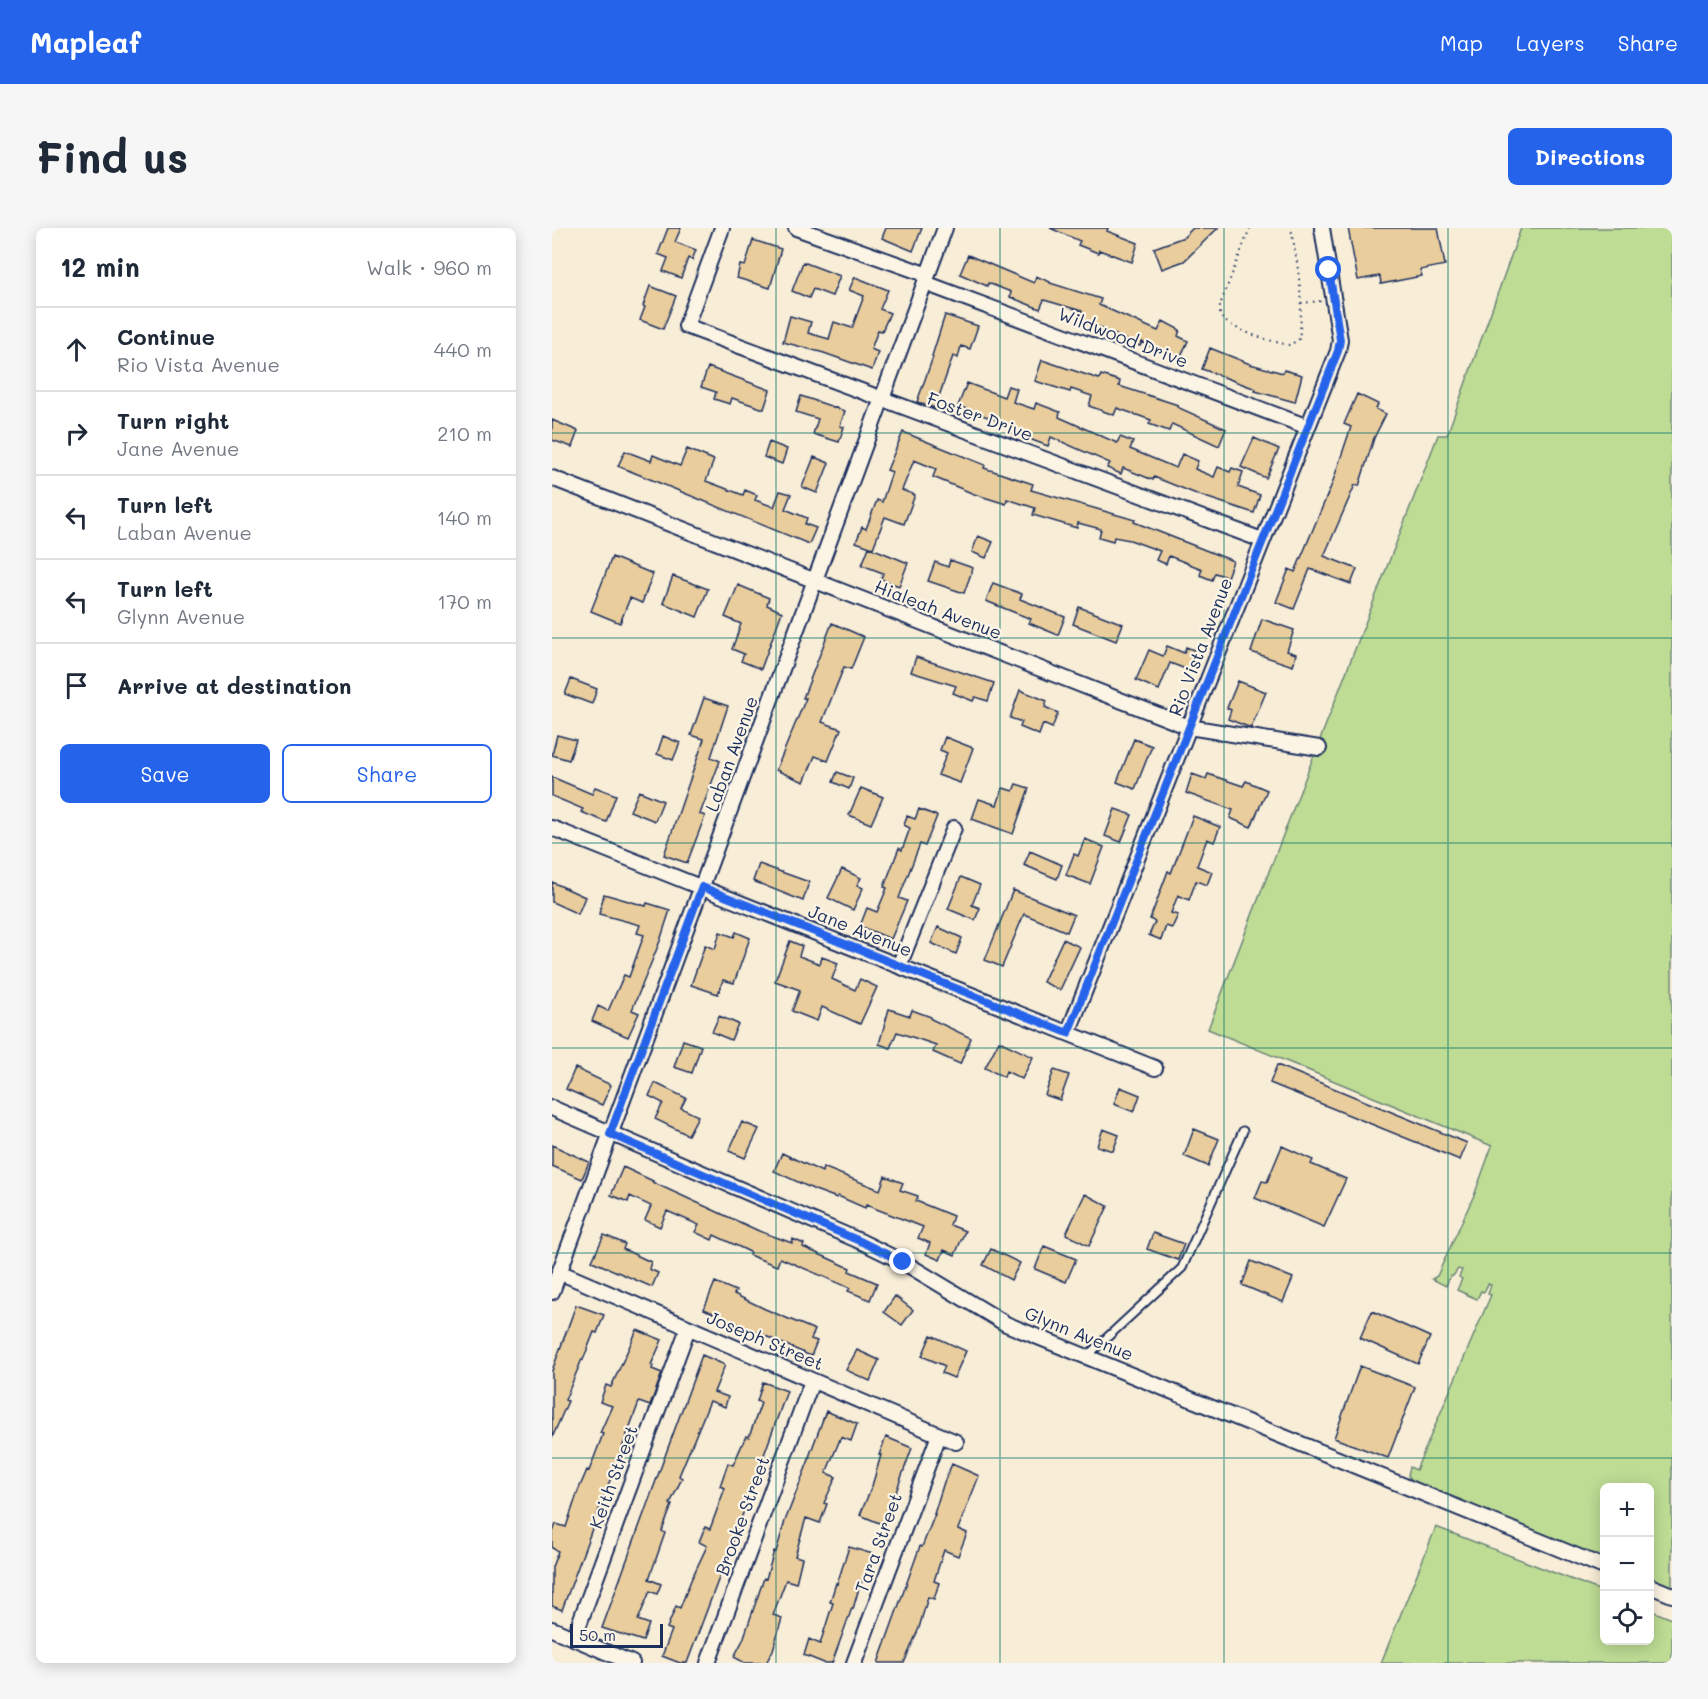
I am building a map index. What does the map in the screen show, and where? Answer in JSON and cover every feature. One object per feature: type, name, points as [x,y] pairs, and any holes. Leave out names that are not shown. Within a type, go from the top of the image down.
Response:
[{"type":"street","name":"Foster Drive","points":[[722,228],[686,326],[1262,540]]},
{"type":"street","name":"Wildwood Drive","points":[[796,228],[1308,427]]},
{"type":"street","name":"Laban Avenue","points":[[552,1292],[945,228]]},
{"type":"street","name":"Rio Vista Avenue","points":[[1068,1033],[1338,351],[1340,340],[1322,228]]},
{"type":"street","name":"Hialeah Avenue","points":[[552,477],[1189,727],[1319,748]]},
{"type":"street","name":"Jane Avenue","points":[[552,828],[1155,1068]]},
{"type":"street","points":[[899,966],[954,828]]},
{"type":"street","name":"Glynn Avenue","points":[[552,1108],[862,1242],[903,1262],[1006,1324],[1600,1565]]},
{"type":"street","name":"Joseph Street","points":[[559,1272],[956,1442]]},
{"type":"street","name":"Keith Street","points":[[574,1638],[688,1328]]},
{"type":"street","name":"Brooke Street","points":[[708,1663],[812,1381]]},
{"type":"street","name":"Tara Street","points":[[854,1663],[939,1435]]},
{"type":"street","points":[[1654,1588],[1672,1595]]},
{"type":"street","points":[[552,1629],[632,1663]]},
{"type":"lane","points":[[1086,1357],[1182,1268],[1243,1131]]},
{"type":"path","points":[[1250,228],[1220,305],[1220,315],[1234,326],[1273,342],[1290,345],[1299,339],[1301,303],[1298,265],[1291,228]]},
{"type":"path","points":[[1301,303],[1334,300]]},
{"type":"green space","points":[[1521,228],[1672,228],[1672,1590],[1654,1582],[1654,1483],[1600,1483],[1600,1559],[1416,1486],[1408,1475],[1410,1467],[1416,1470],[1491,1295],[1488,1294],[1491,1285],[1488,1284],[1477,1299],[1457,1290],[1462,1279],[1459,1277],[1462,1270],[1458,1269],[1453,1276],[1450,1276],[1446,1286],[1432,1279],[1437,1276],[1475,1193],[1492,1146],[1208,1029],[1438,435],[1447,435]]},
{"type":"green space","points":[[1436,1527],[1600,1590],[1600,1645],[1654,1645],[1654,1612],[1672,1619],[1672,1663],[1381,1663]]},
{"type":"building","points":[[668,228],[681,228],[675,242],[696,250],[692,260],[688,258],[681,278],[663,271],[668,258],[658,254]]},
{"type":"building","points":[[886,228],[922,228],[913,251],[882,238]]},
{"type":"building","points":[[1050,228],[1108,228],[1107,231],[1138,243],[1132,262],[1078,245],[1080,241]]},
{"type":"building","points":[[1193,228],[1218,228],[1184,261],[1162,269],[1154,248],[1184,237]]},
{"type":"building","points":[[1348,228],[1438,228],[1445,265],[1420,270],[1422,276],[1381,284],[1380,276],[1358,280]]},
{"type":"building","points":[[753,240],[781,249],[770,288],[737,278],[740,265],[745,266]]},
{"type":"building","points":[[968,255],[1034,283],[1036,276],[1050,283],[1101,299],[1099,305],[1158,331],[1163,321],[1180,330],[1178,336],[1188,341],[1179,360],[1142,342],[1140,346],[1103,328],[1079,321],[1082,311],[1044,300],[1040,309],[1010,297],[1011,292],[988,283],[987,286],[960,274]]},
{"type":"building","points":[[803,262],[840,276],[832,296],[813,289],[809,298],[792,291]]},
{"type":"building","points":[[855,277],[888,290],[880,309],[890,313],[882,331],[878,330],[871,349],[878,352],[872,370],[824,353],[783,342],[790,316],[811,322],[808,333],[829,339],[834,322],[852,328],[864,296],[849,290]]},
{"type":"building","points":[[650,286],[676,296],[663,329],[640,320]]},
{"type":"building","points":[[945,315],[978,326],[970,349],[961,346],[958,358],[953,356],[935,408],[917,402]]},
{"type":"building","points":[[1210,348],[1250,364],[1283,373],[1284,370],[1302,375],[1295,402],[1255,391],[1256,389],[1202,369]]},
{"type":"building","points":[[1042,360],[1099,379],[1101,375],[1120,381],[1119,386],[1178,405],[1177,407],[1226,429],[1219,446],[1172,424],[1169,431],[1149,424],[1151,420],[1117,408],[1114,415],[1089,406],[1092,396],[1035,381]]},
{"type":"building","points":[[708,367],[770,390],[764,409],[732,398],[730,404],[714,399],[716,392],[701,387]]},
{"type":"building","points":[[967,383],[1004,397],[1008,386],[1017,389],[1013,402],[1034,409],[1036,403],[1060,412],[1059,417],[1117,443],[1120,437],[1133,442],[1130,449],[1176,468],[1182,454],[1198,461],[1195,469],[1214,477],[1218,467],[1230,472],[1232,468],[1243,472],[1238,487],[1260,495],[1254,513],[1154,477],[1153,480],[1123,468],[1121,474],[1107,468],[1110,463],[1051,437],[1048,446],[1013,433],[1015,427],[958,406]]},
{"type":"building","points":[[1357,394],[1378,404],[1376,409],[1386,414],[1374,438],[1359,486],[1355,485],[1324,556],[1357,569],[1351,584],[1310,569],[1294,609],[1276,602],[1289,569],[1295,572],[1332,484],[1351,427],[1344,424]]},
{"type":"building","points":[[801,396],[845,411],[840,426],[844,427],[839,442],[813,434],[818,419],[796,412]]},
{"type":"building","points":[[552,420],[578,431],[572,447],[552,440]]},
{"type":"building","points":[[903,432],[985,465],[984,468],[1033,484],[1031,490],[1135,520],[1134,522],[1233,561],[1227,577],[1215,573],[1212,580],[1200,575],[1202,569],[1169,556],[1166,564],[1156,560],[1160,551],[1130,540],[1114,537],[1113,541],[1099,537],[1101,529],[1078,523],[1077,528],[1033,515],[1035,508],[1007,499],[1006,504],[974,494],[933,477],[936,469],[914,460],[902,490],[915,495],[904,524],[885,517],[873,548],[856,542],[862,527],[866,529],[877,500],[882,502],[892,472],[887,470]]},
{"type":"building","points":[[1254,438],[1279,449],[1266,478],[1241,467]]},
{"type":"building","points":[[769,442],[787,449],[782,464],[764,457]]},
{"type":"building","points":[[687,449],[714,460],[706,481],[743,495],[745,490],[757,495],[755,500],[774,507],[780,491],[791,494],[785,509],[807,518],[805,524],[816,528],[809,544],[618,466],[625,451],[651,461],[653,455],[680,466]]},
{"type":"building","points":[[814,457],[829,463],[817,493],[802,487]]},
{"type":"building","points":[[978,536],[993,542],[986,558],[972,552]]},
{"type":"building","points":[[869,547],[908,563],[899,586],[881,579],[883,573],[862,565]]},
{"type":"building","points":[[612,557],[653,574],[642,603],[630,598],[620,623],[591,611]]},
{"type":"building","points":[[950,560],[973,568],[964,593],[928,581],[935,562],[948,567]]},
{"type":"building","points":[[673,576],[708,589],[697,617],[663,603]]},
{"type":"building","points":[[993,583],[1022,594],[1020,599],[1065,617],[1058,635],[1029,623],[1031,619],[986,601]]},
{"type":"building","points":[[738,585],[769,598],[767,605],[782,612],[761,669],[741,661],[744,654],[732,649],[741,624],[725,617]]},
{"type":"building","points":[[1079,607],[1123,624],[1116,641],[1073,624]]},
{"type":"building","points":[[1262,619],[1294,630],[1287,651],[1296,654],[1293,666],[1251,652]]},
{"type":"building","points":[[832,623],[864,637],[851,669],[844,667],[822,722],[841,729],[828,761],[815,756],[804,782],[776,770],[806,698],[803,698]]},
{"type":"building","points":[[1167,646],[1184,653],[1186,647],[1199,652],[1191,671],[1170,663],[1159,690],[1136,680],[1149,650],[1163,656]]},
{"type":"building","points":[[916,657],[994,683],[988,701],[975,697],[973,701],[953,693],[956,686],[911,672]]},
{"type":"building","points":[[571,679],[597,689],[592,704],[565,694]]},
{"type":"building","points":[[1238,681],[1266,692],[1251,728],[1228,719],[1231,710],[1227,708]]},
{"type":"building","points":[[1020,690],[1047,701],[1045,707],[1058,713],[1052,728],[1043,724],[1039,735],[1020,727],[1022,722],[1010,718]]},
{"type":"building","points":[[704,698],[728,706],[711,757],[720,761],[700,814],[705,816],[687,863],[664,855],[704,739],[691,735]]},
{"type":"building","points":[[557,735],[576,740],[569,760],[552,755]]},
{"type":"building","points":[[663,736],[680,743],[673,760],[657,754]]},
{"type":"building","points":[[945,737],[973,748],[960,783],[938,775],[947,753],[940,750]]},
{"type":"building","points":[[1134,739],[1152,746],[1135,789],[1117,782]]},
{"type":"building","points":[[837,772],[853,778],[849,789],[833,782]]},
{"type":"building","points":[[1192,774],[1206,779],[1208,774],[1243,786],[1246,781],[1267,790],[1251,827],[1230,818],[1233,810],[1186,793]]},
{"type":"building","points":[[552,777],[592,794],[595,787],[616,795],[606,822],[581,812],[583,809],[552,796]]},
{"type":"building","points":[[1016,784],[1029,788],[1013,834],[972,819],[979,799],[997,805],[1003,788],[1013,791]]},
{"type":"building","points":[[861,788],[883,797],[871,824],[849,815]]},
{"type":"building","points":[[639,791],[663,801],[655,821],[630,811]]},
{"type":"building","points":[[919,809],[937,816],[925,846],[920,844],[899,898],[907,901],[891,939],[860,926],[867,908],[877,912],[899,848],[902,850],[910,828],[904,825],[907,816],[915,819]]},
{"type":"building","points":[[1115,809],[1132,815],[1121,842],[1105,836]]},
{"type":"building","points":[[1193,816],[1220,827],[1214,842],[1207,839],[1197,866],[1212,872],[1207,885],[1196,881],[1189,900],[1178,895],[1171,913],[1178,915],[1172,928],[1166,926],[1161,940],[1149,935],[1155,922],[1150,919],[1168,871],[1171,873]]},
{"type":"building","points":[[1085,839],[1104,847],[1090,884],[1066,875],[1074,854],[1078,856]]},
{"type":"building","points":[[1030,851],[1062,865],[1057,879],[1024,865]]},
{"type":"building","points":[[759,864],[809,882],[803,901],[753,881]]},
{"type":"building","points":[[842,869],[861,878],[857,885],[863,888],[853,910],[828,898]]},
{"type":"building","points":[[961,877],[980,885],[972,905],[980,908],[975,920],[948,909]]},
{"type":"building","points":[[552,882],[585,897],[578,914],[552,902]]},
{"type":"building","points":[[1013,890],[1074,915],[1067,932],[1024,914],[1002,967],[985,960]]},
{"type":"building","points":[[604,894],[670,910],[632,1010],[639,1013],[628,1037],[592,1021],[598,1006],[608,1011],[624,975],[629,977],[644,935],[637,933],[640,925],[599,914]]},
{"type":"building","points":[[938,927],[962,938],[956,954],[931,943]]},
{"type":"building","points":[[720,932],[734,937],[736,932],[750,938],[734,983],[723,980],[718,994],[691,985],[705,945],[715,949]]},
{"type":"building","points":[[1063,939],[1080,947],[1060,990],[1043,982]]},
{"type":"building","points":[[790,941],[802,946],[799,956],[820,964],[822,957],[838,963],[832,979],[855,990],[860,979],[877,987],[860,1024],[822,1007],[817,1021],[792,1011],[800,990],[775,981]]},
{"type":"building","points":[[889,1009],[910,1016],[912,1010],[931,1017],[971,1038],[960,1064],[933,1052],[936,1045],[897,1032],[890,1048],[879,1044]]},
{"type":"building","points":[[719,1016],[738,1024],[731,1040],[712,1032]]},
{"type":"building","points":[[683,1040],[701,1046],[692,1073],[674,1067]]},
{"type":"building","points":[[999,1041],[1033,1057],[1022,1079],[1006,1071],[1004,1077],[985,1068]]},
{"type":"building","points":[[1277,1065],[1467,1143],[1460,1160],[1270,1083]]},
{"type":"building","points":[[575,1068],[611,1085],[602,1105],[566,1089]]},
{"type":"building","points":[[1054,1070],[1069,1075],[1060,1100],[1045,1095]]},
{"type":"building","points":[[655,1083],[686,1098],[681,1108],[698,1116],[688,1135],[655,1119],[663,1103],[649,1096]]},
{"type":"building","points":[[1120,1087],[1140,1095],[1134,1112],[1114,1104]]},
{"type":"building","points":[[742,1122],[759,1129],[745,1158],[729,1151]]},
{"type":"building","points":[[1103,1129],[1119,1135],[1113,1151],[1097,1146]]},
{"type":"building","points":[[1194,1129],[1219,1139],[1208,1166],[1184,1156]]},
{"type":"building","points":[[552,1145],[589,1162],[582,1179],[552,1166]]},
{"type":"building","points":[[1282,1146],[1313,1160],[1311,1164],[1346,1179],[1324,1227],[1255,1198],[1262,1181],[1267,1182]]},
{"type":"building","points":[[782,1153],[822,1172],[823,1167],[880,1190],[885,1176],[903,1183],[900,1190],[918,1196],[916,1201],[953,1216],[950,1225],[965,1231],[955,1255],[944,1250],[940,1260],[926,1254],[930,1243],[918,1238],[923,1227],[866,1205],[865,1208],[838,1196],[837,1198],[815,1190],[774,1171]]},
{"type":"building","points":[[623,1167],[759,1231],[792,1243],[793,1239],[804,1244],[803,1247],[850,1268],[849,1271],[877,1283],[870,1300],[848,1291],[850,1288],[780,1258],[777,1266],[749,1255],[750,1252],[714,1235],[712,1240],[695,1232],[699,1225],[667,1211],[660,1227],[645,1220],[651,1206],[630,1196],[628,1202],[611,1195]]},
{"type":"building","points":[[1085,1194],[1108,1206],[1089,1246],[1066,1234]]},
{"type":"building","points":[[1153,1233],[1184,1244],[1178,1260],[1147,1249]]},
{"type":"building","points":[[604,1235],[625,1244],[623,1249],[651,1262],[649,1269],[658,1273],[652,1287],[592,1261]]},
{"type":"building","points":[[1044,1246],[1076,1259],[1066,1282],[1035,1269]]},
{"type":"building","points":[[991,1249],[1020,1263],[1011,1280],[983,1265]]},
{"type":"building","points":[[1251,1261],[1293,1278],[1283,1302],[1242,1285]]},
{"type":"building","points":[[715,1282],[736,1291],[734,1294],[765,1309],[815,1330],[811,1339],[817,1341],[811,1356],[704,1309]]},
{"type":"building","points":[[895,1296],[913,1310],[902,1325],[884,1312]]},
{"type":"building","points":[[576,1305],[604,1315],[582,1359],[565,1400],[568,1401],[552,1438],[552,1371]]},
{"type":"building","points":[[1372,1311],[1430,1337],[1418,1364],[1360,1338]]},
{"type":"building","points":[[637,1330],[662,1340],[651,1365],[652,1369],[662,1373],[650,1406],[639,1402],[562,1610],[552,1606],[552,1567],[558,1551],[552,1548],[552,1535],[556,1524],[566,1527],[612,1406],[600,1402],[606,1385],[611,1387]]},
{"type":"building","points":[[931,1335],[966,1351],[954,1378],[942,1373],[945,1366],[922,1356]]},
{"type":"building","points":[[857,1350],[879,1360],[870,1381],[846,1370]]},
{"type":"building","points":[[702,1355],[725,1365],[714,1392],[728,1397],[725,1407],[710,1401],[679,1476],[682,1478],[670,1504],[672,1505],[662,1531],[665,1533],[649,1579],[661,1584],[657,1594],[650,1591],[638,1620],[649,1624],[643,1641],[602,1628]]},
{"type":"building","points":[[1360,1366],[1415,1387],[1388,1458],[1334,1438]]},
{"type":"building","points":[[763,1382],[787,1391],[687,1663],[680,1663],[662,1656],[672,1630],[667,1628],[676,1606],[680,1608],[707,1546],[699,1542],[705,1527],[710,1529],[725,1488],[720,1486],[728,1463],[733,1465],[746,1436],[749,1437],[761,1403],[757,1401]]},
{"type":"building","points":[[826,1411],[857,1424],[851,1441],[841,1437],[826,1473],[836,1477],[824,1503],[827,1504],[820,1523],[806,1518],[795,1556],[802,1558],[796,1583],[786,1580],[773,1615],[782,1618],[773,1650],[766,1663],[745,1663],[734,1657],[743,1640],[764,1578],[766,1579],[774,1551],[776,1552],[785,1521]]},
{"type":"building","points":[[886,1437],[912,1448],[884,1525],[860,1515],[872,1486]]},
{"type":"building","points":[[952,1464],[979,1476],[958,1529],[967,1533],[958,1556],[944,1550],[934,1581],[939,1583],[934,1599],[928,1597],[919,1628],[904,1663],[878,1663],[920,1546],[922,1547],[935,1514]]},
{"type":"building","points":[[849,1547],[873,1554],[832,1663],[824,1663],[804,1655],[809,1639],[820,1644],[833,1603],[830,1602]]},
{"type":"route","points":[[903,1262],[862,1242],[610,1134],[702,887],[1068,1033],[1338,351],[1340,340],[1329,270]]}]
